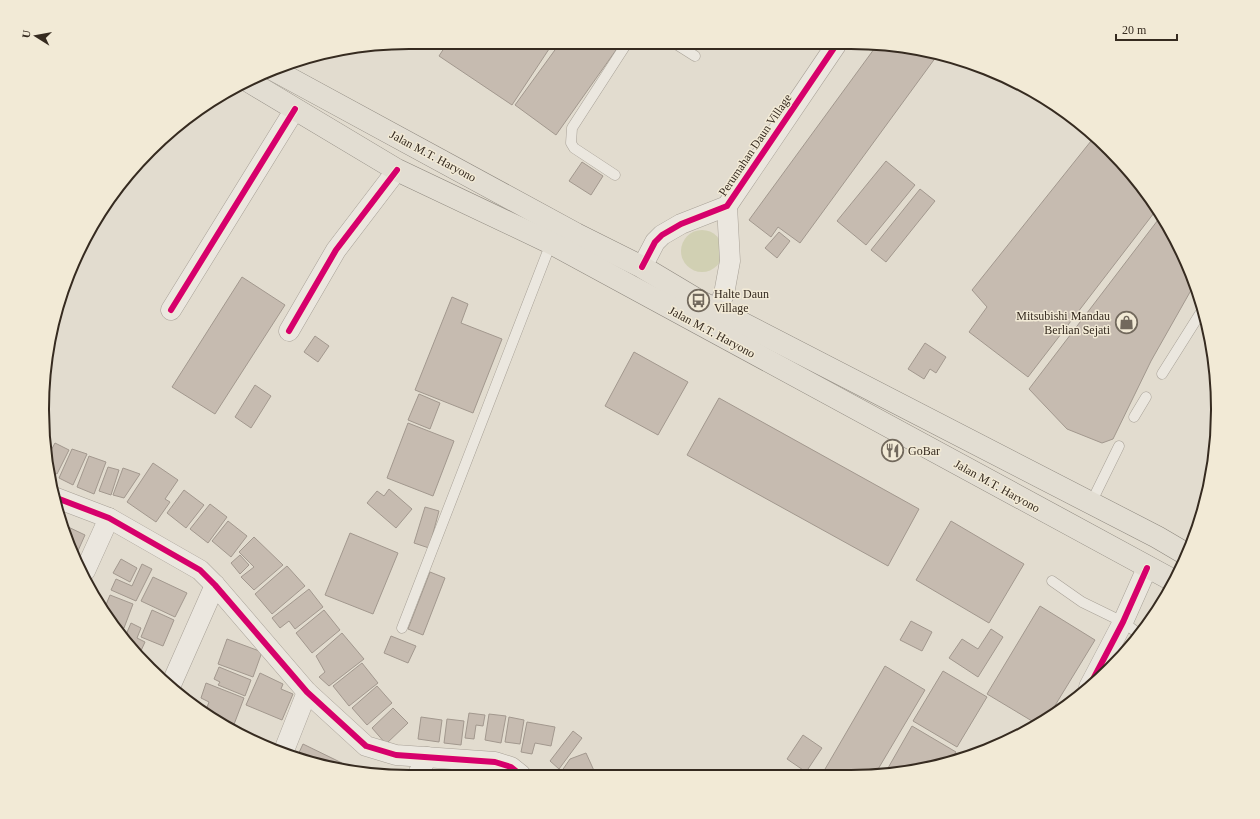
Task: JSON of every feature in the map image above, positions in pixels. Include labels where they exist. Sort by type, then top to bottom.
[{"type":"main road","name":"Jalan M.T. Haryono","points":[[280,73],[718,310],[1091,503],[1182,552]]},
{"type":"main road","name":"Jalan M.T. Haryono","points":[[254,84],[397,170],[550,243],[1169,579]]},
{"type":"main road","points":[[632,287],[642,268]]},
{"type":"main road","points":[[708,330],[718,310]]},
{"type":"street","name":"Perumahan Daun Village","points":[[642,268],[655,242],[662,234],[681,224],[727,206],[833,49]]},
{"type":"street","points":[[171,310],[295,109]]},
{"type":"street","points":[[288,331],[336,250],[397,170]]},
{"type":"street","points":[[718,310],[724,294],[730,261],[727,206]]},
{"type":"street","points":[[60,499],[109,518],[200,570],[215,585],[307,692],[366,746],[388,753],[495,762],[511,767],[515,770]]},
{"type":"street","points":[[86,569],[109,518]]},
{"type":"street","points":[[1097,672],[1123,622],[1147,568]]},
{"type":"street","points":[[172,681],[215,585]]},
{"type":"street","points":[[285,748],[307,692]]},
{"type":"street","points":[[420,770],[427,757]]},
{"type":"lane","points":[[615,175],[574,148],[571,136],[572,128],[623,49]]},
{"type":"lane","points":[[684,49],[695,56]]},
{"type":"lane","points":[[402,628],[550,243]]},
{"type":"lane","points":[[1162,374],[1199,317]]},
{"type":"lane","points":[[1134,417],[1146,397]]},
{"type":"lane","points":[[1091,503],[1119,446]]},
{"type":"lane","points":[[1052,581],[1082,602],[1123,622],[1135,631]]},
{"type":"green space","points":[[702,230],[717,236],[723,251],[717,266],[702,272],[687,266],[681,251],[687,236]]},
{"type":"building","points":[[444,49],[549,49],[512,105],[439,56]]},
{"type":"building","points":[[556,49],[617,49],[556,135],[515,105]]},
{"type":"building","points":[[873,50],[898,52],[935,59],[800,243],[778,227],[771,237],[749,220]]},
{"type":"building","points":[[1091,141],[1122,172],[1137,190],[1153,214],[1028,377],[969,332],[987,307],[972,290]]},
{"type":"building","points":[[886,161],[915,185],[866,245],[837,221]]},
{"type":"building","points":[[582,162],[603,176],[591,195],[569,181]]},
{"type":"building","points":[[920,189],[935,201],[886,262],[871,250]]},
{"type":"building","name":"Mitsubishi Mandau Berlian Sejati","points":[[1158,221],[1174,250],[1191,291],[1151,361],[1113,439],[1102,443],[1067,429],[1029,389]]},
{"type":"building","points":[[779,232],[790,241],[777,258],[765,248]]},
{"type":"building","points":[[242,277],[285,305],[215,414],[172,387]]},
{"type":"building","points":[[452,297],[468,304],[461,323],[502,339],[473,413],[415,390]]},
{"type":"building","points":[[315,336],[329,346],[318,362],[304,352]]},
{"type":"building","points":[[925,343],[946,357],[936,373],[930,369],[924,379],[908,369]]},
{"type":"building","points":[[634,352],[688,382],[658,435],[605,406]]},
{"type":"building","points":[[255,385],[271,396],[251,428],[235,417]]},
{"type":"building","points":[[419,394],[440,403],[430,429],[408,420]]},
{"type":"building","points":[[719,398],[919,509],[888,566],[687,455]]},
{"type":"building","points":[[408,423],[454,441],[433,496],[387,478]]},
{"type":"building","points":[[55,443],[69,450],[57,474],[55,473],[51,450]]},
{"type":"building","points":[[72,449],[87,454],[73,485],[59,478]]},
{"type":"building","points":[[89,456],[106,462],[94,494],[77,487]]},
{"type":"building","points":[[153,463],[178,480],[165,499],[170,502],[156,522],[127,502]]},
{"type":"building","points":[[108,467],[119,470],[111,495],[99,491]]},
{"type":"building","points":[[123,468],[140,474],[124,498],[113,495]]},
{"type":"building","points":[[389,489],[412,509],[396,528],[367,503],[377,491],[384,496]]},
{"type":"building","points":[[184,490],[204,505],[186,528],[167,513]]},
{"type":"building","points":[[210,504],[227,517],[208,543],[190,529]]},
{"type":"building","points":[[425,507],[439,511],[429,548],[414,543]]},
{"type":"building","points":[[228,521],[247,536],[231,557],[212,541]]},
{"type":"building","points":[[951,521],[1024,564],[989,623],[916,580]]},
{"type":"building","points":[[69,527],[85,535],[78,551]]},
{"type":"building","points":[[350,533],[398,553],[373,614],[325,595]]},
{"type":"building","points":[[254,537],[283,565],[254,590],[241,577],[254,567],[239,552]]},
{"type":"building","points":[[240,555],[249,565],[240,574],[231,563]]},
{"type":"building","points":[[121,559],[137,568],[130,582],[113,573]]},
{"type":"building","points":[[142,564],[152,569],[136,601],[111,590],[116,579],[132,586]]},
{"type":"building","points":[[287,566],[305,586],[272,614],[255,594]]},
{"type":"building","points":[[430,572],[445,578],[423,635],[408,629]]},
{"type":"building","points":[[153,577],[187,593],[175,617],[141,601]]},
{"type":"building","points":[[309,589],[323,607],[295,629],[289,621],[280,628],[272,618]]},
{"type":"building","points":[[110,595],[133,604],[124,628],[122,627],[106,604]]},
{"type":"building","points":[[1040,606],[1095,640],[1054,707],[1032,721],[987,694]]},
{"type":"building","points":[[152,610],[174,620],[163,646],[141,637]]},
{"type":"building","points":[[324,610],[340,630],[312,653],[296,633]]},
{"type":"building","points":[[911,621],[932,632],[922,651],[900,640]]},
{"type":"building","points":[[131,623],[141,628],[137,638],[145,642],[141,650],[138,647],[127,633]]},
{"type":"building","points":[[991,629],[1003,637],[978,677],[949,658],[962,639],[978,649]]},
{"type":"building","points":[[342,633],[364,659],[329,686],[319,677],[325,672],[316,656]]},
{"type":"building","points":[[391,636],[416,646],[408,663],[384,653]]},
{"type":"building","points":[[227,639],[262,652],[253,677],[218,664]]},
{"type":"building","points":[[362,663],[378,683],[349,706],[333,686]]},
{"type":"building","points":[[885,666],[925,690],[878,769],[824,770]]},
{"type":"building","points":[[219,667],[251,680],[245,696],[218,685],[220,682],[214,679]]},
{"type":"building","points":[[943,671],[987,697],[957,747],[913,721]]},
{"type":"building","points":[[260,673],[283,684],[281,689],[293,694],[282,720],[246,705]]},
{"type":"building","points":[[206,683],[244,698],[234,725],[207,708],[209,702],[201,698]]},
{"type":"building","points":[[377,686],[392,703],[367,725],[352,708]]},
{"type":"building","points":[[393,708],[408,723],[386,744],[372,728]]},
{"type":"building","points":[[469,713],[485,715],[483,726],[476,725],[474,739],[465,738]]},
{"type":"building","points":[[489,714],[506,716],[501,743],[485,740]]},
{"type":"building","points":[[421,717],[442,720],[439,742],[418,739]]},
{"type":"building","points":[[509,717],[524,720],[520,744],[505,742]]},
{"type":"building","points":[[447,719],[464,721],[461,745],[444,743]]},
{"type":"building","points":[[527,722],[555,727],[551,746],[535,743],[532,754],[521,752]]},
{"type":"building","points":[[912,726],[956,752],[955,755],[944,758],[888,768]]},
{"type":"building","points":[[573,731],[582,738],[559,769],[550,761]]},
{"type":"building","points":[[803,735],[822,748],[807,770],[803,770],[787,759]]},
{"type":"building","points":[[303,744],[342,763],[316,758],[299,753]]},
{"type":"building","points":[[586,753],[594,770],[562,770],[570,759]]},
{"type":"building","points":[[465,767],[472,770],[464,770]]},
{"type":"cycle path","points":[[642,267],[655,242],[662,235],[681,224],[727,206],[833,49]]},
{"type":"cycle path","points":[[171,310],[295,109]]},
{"type":"cycle path","points":[[289,331],[336,250],[397,170]]},
{"type":"cycle path","points":[[60,499],[109,518],[200,570],[215,585],[307,692],[366,746],[396,755],[495,762],[511,767],[515,770]]},
{"type":"cycle path","points":[[1097,672],[1123,622],[1147,568]]},
{"type":"place","name":"Halte Daun Village","points":[[699,301]]},
{"type":"place","name":"Mitsubishi Mandau Berlian Sejati","points":[[1126,323]]},
{"type":"place","name":"GoBar","points":[[893,451]]}]
